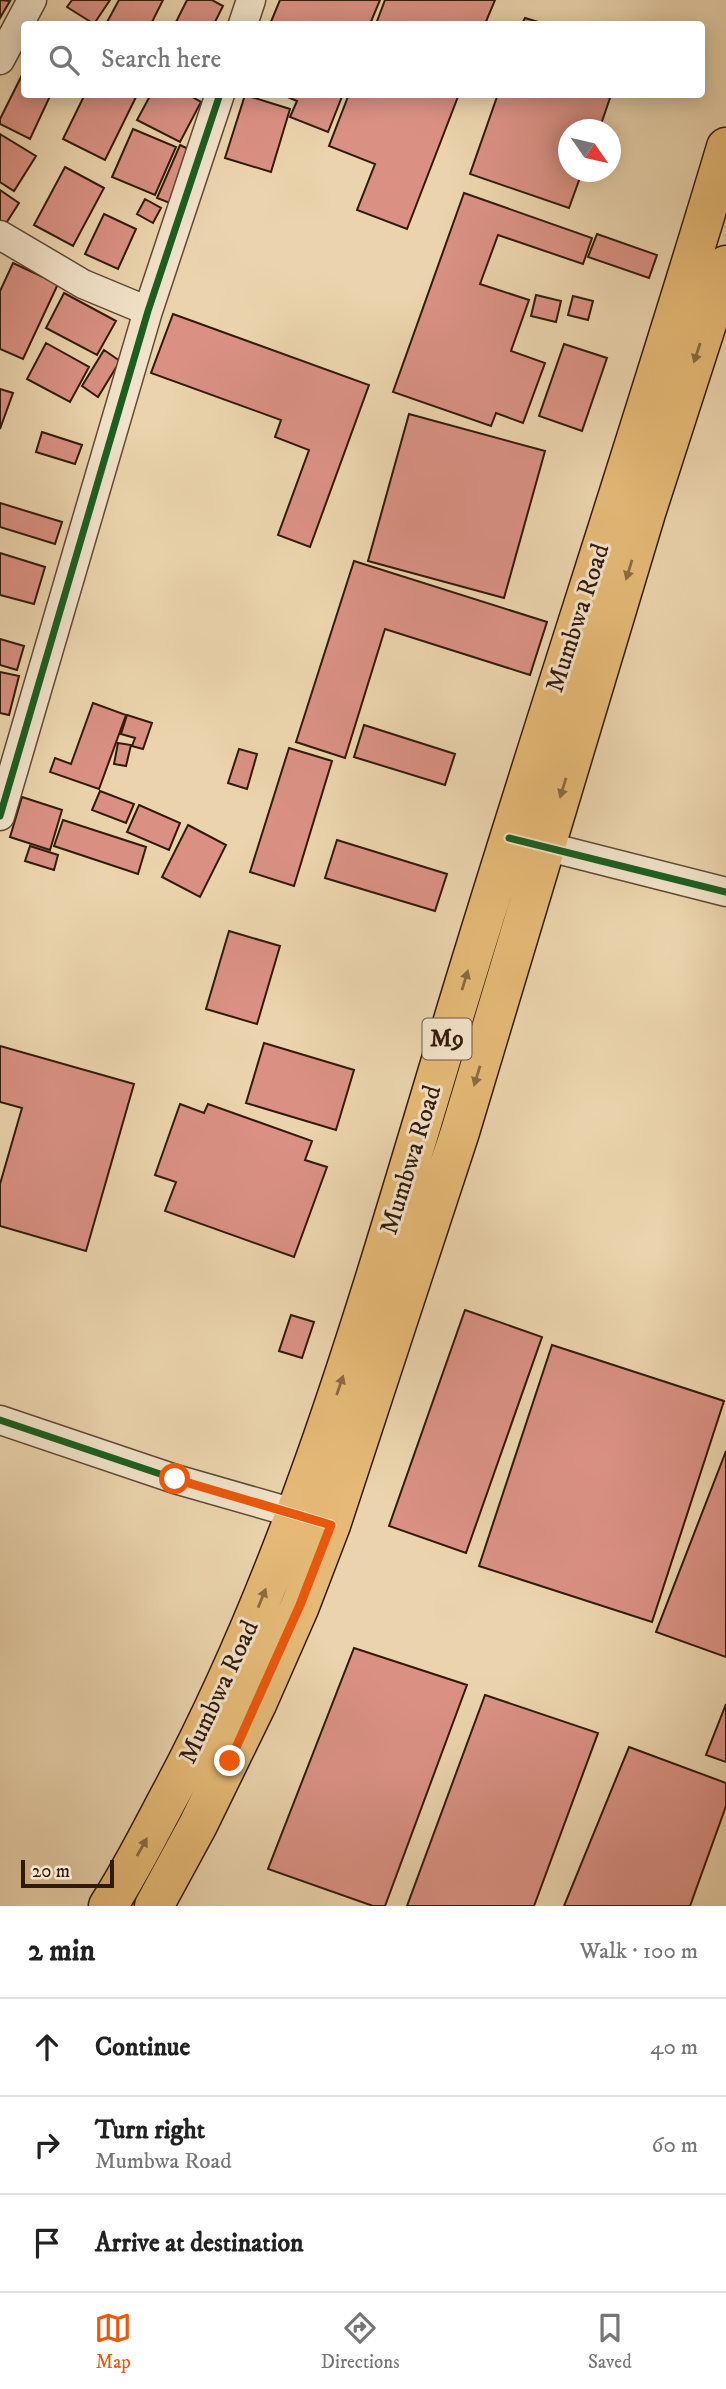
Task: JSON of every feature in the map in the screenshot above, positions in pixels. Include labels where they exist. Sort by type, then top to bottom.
[{"type":"main road","name":"Mumbwa Road","points":[[122,1902],[249,1632],[345,1371],[726,147]]},
{"type":"main road","name":"Mumbwa Road","points":[[154,1906],[198,1825],[257,1704],[331,1525],[460,1132],[646,513],[726,265]]},
{"type":"street","points":[[0,60],[32,0]]},
{"type":"street","points":[[244,21],[251,0]]},
{"type":"street","points":[[0,816],[148,311],[219,98]]},
{"type":"street","points":[[0,235],[83,284],[148,311]]},
{"type":"street","points":[[509,838],[726,892]]},
{"type":"street","points":[[0,1420],[175,1479],[331,1525]]},
{"type":"building","points":[[0,0],[10,1],[0,18]]},
{"type":"building","points":[[72,0],[110,0],[96,21],[89,21],[67,7]]},
{"type":"building","points":[[119,0],[163,0],[152,21],[108,21]]},
{"type":"building","points":[[187,0],[212,0],[223,6],[216,21],[176,21]]},
{"type":"building","points":[[280,0],[380,0],[371,21],[271,21]]},
{"type":"building","points":[[385,0],[495,0],[486,21],[377,21]]},
{"type":"building","points":[[21,77],[21,98],[49,98],[30,139],[0,124]]},
{"type":"building","points":[[83,98],[136,98],[105,160],[63,139]]},
{"type":"building","points":[[149,98],[194,98],[201,102],[180,142],[137,120]]},
{"type":"building","points":[[244,98],[255,98],[290,109],[271,172],[225,158]]},
{"type":"building","points":[[290,98],[341,98],[328,132],[290,117],[297,101]]},
{"type":"building","points":[[347,98],[457,98],[407,229],[357,210],[375,164],[329,146]]},
{"type":"building","points":[[497,98],[610,98],[603,119],[558,119],[558,182],[578,182],[569,208],[470,174]]},
{"type":"building","points":[[133,129],[176,147],[155,195],[112,177]]},
{"type":"building","points":[[0,134],[36,156],[14,191],[0,182]]},
{"type":"building","points":[[180,145],[197,153],[175,205],[157,198]]},
{"type":"building","points":[[65,167],[104,188],[73,246],[34,225]]},
{"type":"building","points":[[0,190],[19,203],[3,228],[0,226]]},
{"type":"building","points":[[464,193],[592,238],[583,264],[498,235],[480,284],[529,300],[511,351],[545,363],[523,423],[496,413],[491,426],[393,392]]},
{"type":"building","points":[[145,199],[161,208],[153,223],[137,214]]},
{"type":"building","points":[[104,214],[136,229],[118,269],[85,254]]},
{"type":"building","points":[[597,234],[657,255],[649,278],[588,257]]},
{"type":"building","points":[[13,263],[58,284],[23,359],[0,349],[0,291]]},
{"type":"building","points":[[64,293],[116,321],[97,355],[46,328]]},
{"type":"building","points":[[536,295],[561,301],[556,322],[531,316]]},
{"type":"building","points":[[573,296],[593,301],[588,320],[568,315]]},
{"type":"building","points":[[173,314],[369,385],[310,547],[278,535],[309,450],[275,437],[281,420],[151,373]]},
{"type":"building","points":[[46,343],[89,367],[70,402],[27,379]]},
{"type":"building","points":[[564,344],[607,358],[582,431],[539,416]]},
{"type":"building","points":[[104,350],[120,361],[98,397],[82,386]]},
{"type":"building","points":[[0,389],[13,393],[0,429]]},
{"type":"building","points":[[409,414],[545,451],[504,598],[368,561]]},
{"type":"building","points":[[42,432],[82,445],[75,464],[36,452]]},
{"type":"building","points":[[0,503],[62,522],[55,544],[0,527]]},
{"type":"building","points":[[0,553],[45,567],[34,604],[0,595]]},
{"type":"building","points":[[354,561],[547,622],[530,675],[385,629],[345,758],[296,742]]},
{"type":"building","points":[[0,639],[24,646],[17,670],[0,665]]},
{"type":"building","points":[[0,672],[19,676],[9,715],[0,713]]},
{"type":"building","points":[[93,703],[126,715],[99,789],[50,772],[55,758],[71,764]]},
{"type":"building","points":[[127,715],[152,723],[143,749],[132,746],[135,738],[121,734]]},
{"type":"building","points":[[364,725],[455,754],[445,785],[354,757]]},
{"type":"building","points":[[118,743],[131,745],[126,766],[114,764]]},
{"type":"building","points":[[289,748],[332,761],[294,886],[250,872]]},
{"type":"building","points":[[239,749],[257,754],[247,789],[228,783]]},
{"type":"building","points":[[100,791],[134,804],[126,823],[92,810]]},
{"type":"building","points":[[22,797],[62,810],[50,850],[10,837]]},
{"type":"building","points":[[139,805],[180,823],[169,850],[127,832]]},
{"type":"building","points":[[63,820],[146,847],[138,874],[54,846]]},
{"type":"building","points":[[188,825],[226,845],[200,897],[162,877]]},
{"type":"building","points":[[337,840],[447,874],[435,911],[325,878]]},
{"type":"building","points":[[30,846],[58,855],[54,870],[25,861]]},
{"type":"building","points":[[229,931],[280,946],[257,1024],[206,1009]]},
{"type":"building","points":[[264,1043],[354,1070],[336,1130],[246,1103]]},
{"type":"building","points":[[0,1046],[134,1084],[86,1251],[0,1226],[0,1184],[22,1108],[0,1102]]},
{"type":"building","points":[[180,1104],[204,1113],[208,1104],[312,1141],[305,1160],[327,1167],[294,1257],[165,1211],[176,1182],[155,1175]]},
{"type":"building","points":[[465,1310],[542,1337],[466,1553],[389,1526]]},
{"type":"building","points":[[291,1315],[314,1322],[302,1358],[279,1351]]},
{"type":"building","points":[[552,1345],[724,1401],[652,1622],[479,1566]]},
{"type":"building","points":[[726,1451],[726,1657],[656,1632]]},
{"type":"building","points":[[354,1648],[467,1685],[385,1906],[373,1906],[268,1869]]},
{"type":"building","points":[[485,1695],[598,1733],[534,1906],[407,1906]]},
{"type":"building","points":[[726,1704],[726,1762],[706,1755]]},
{"type":"building","points":[[629,1747],[726,1783],[726,1806],[690,1906],[564,1906]]},
{"type":"cycle path","points":[[0,816],[148,311],[219,98]]},
{"type":"cycle path","points":[[509,838],[726,892]]},
{"type":"cycle path","points":[[0,1420],[175,1479],[331,1525]]},
{"type":"route","points":[[175,1479],[331,1525],[300,1605],[230,1761]]}]
